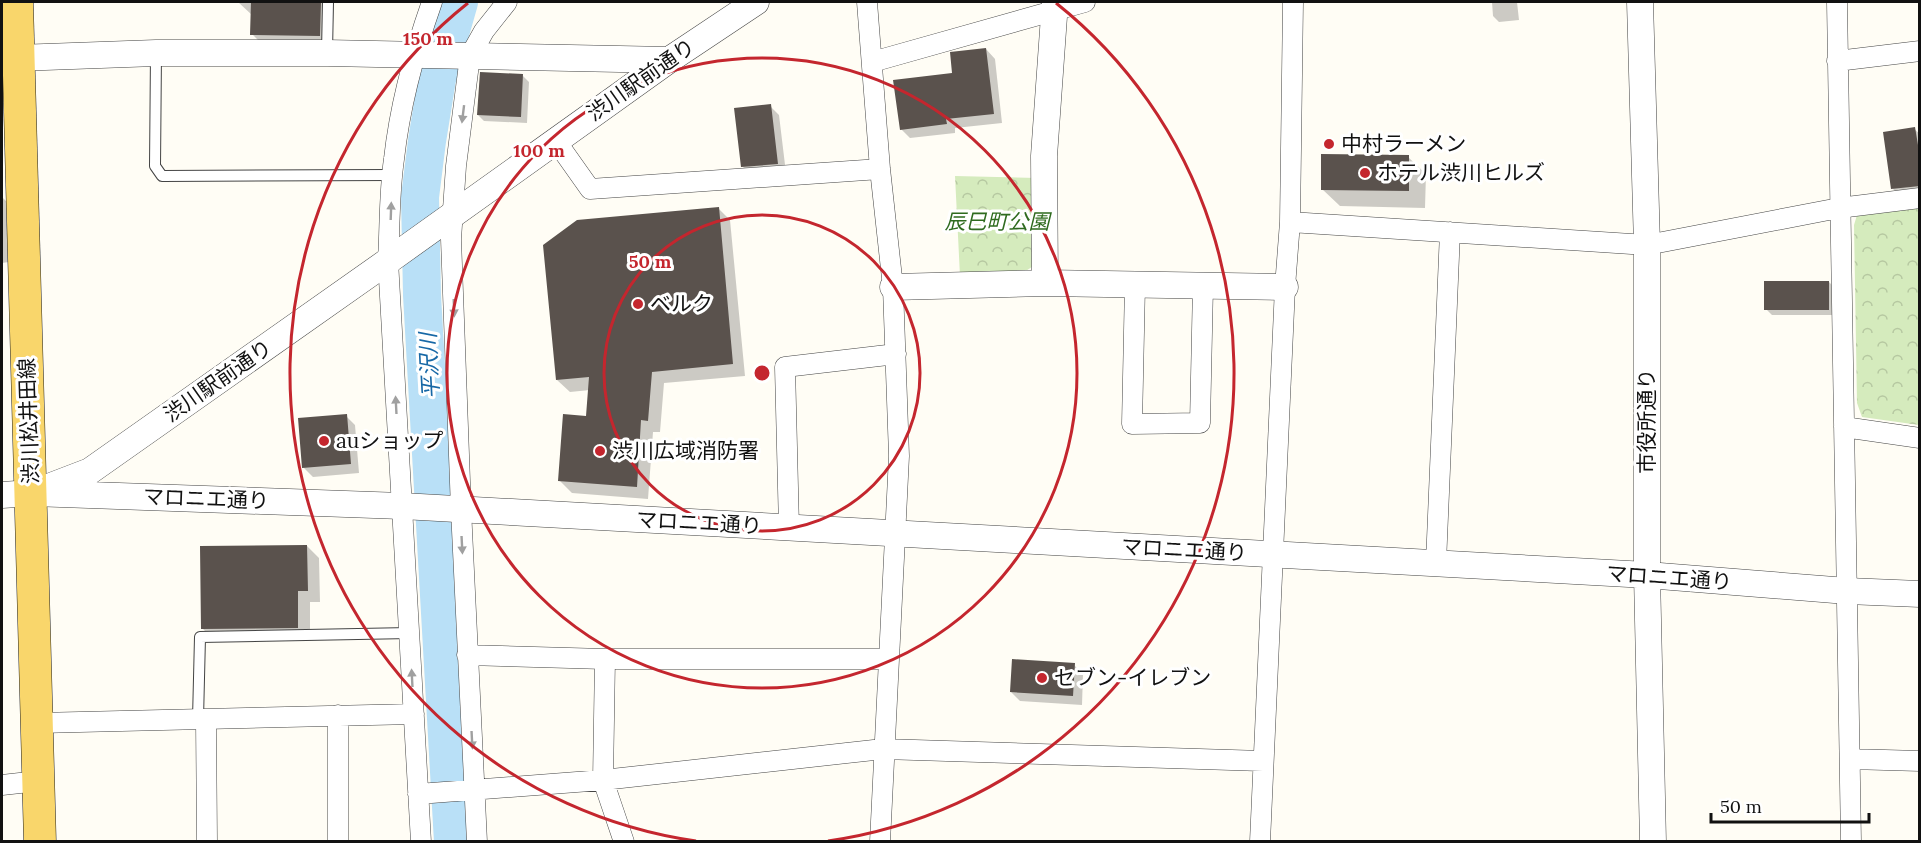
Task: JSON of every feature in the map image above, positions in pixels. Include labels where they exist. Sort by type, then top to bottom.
[{"type":"main road","name":"渋川松井田線","points":[[17,2],[9,59],[17,494],[38,723],[40,842]]},
{"type":"street","points":[[421,842],[426,794],[414,714],[393,258],[392,175],[397,137],[432,2]]},
{"type":"street","points":[[477,842],[471,790],[467,655],[454,509],[451,239],[446,219],[456,166],[467,56],[507,2]]},
{"type":"street","name":"渋川駅前通り","points":[[17,494],[90,471],[669,60],[756,2]]},
{"type":"street","points":[[867,2],[880,169],[893,287],[899,456],[880,842]]},
{"type":"street","points":[[872,62],[1054,7],[1085,2]]},
{"type":"street","points":[[1260,842],[1285,287],[1290,222],[1293,2]]},
{"type":"street","name":"市役所通り","points":[[1640,2],[1647,245],[1647,575],[1653,842]]},
{"type":"street","points":[[1837,2],[1851,842]]},
{"type":"street","points":[[1045,283],[1044,156],[1054,7]]},
{"type":"street","points":[[1837,61],[1920,51]]},
{"type":"street","points":[[9,59],[156,53],[327,53],[669,60]]},
{"type":"street","points":[[556,141],[590,189],[880,169]]},
{"type":"street","points":[[1290,222],[1647,245],[1839,208],[1920,198]]},
{"type":"street","points":[[1436,563],[1450,232]]},
{"type":"street","points":[[893,287],[1045,283],[1285,287]]},
{"type":"street","points":[[1135,285],[1132,424],[1200,423],[1203,286]]},
{"type":"street","points":[[789,528],[785,367],[897,354]]},
{"type":"street","points":[[1844,427],[1920,438]]},
{"type":"street","name":"マロニエ通り","points":[[17,494],[406,506],[1647,575],[1846,591],[1920,594]]},
{"type":"street","points":[[467,655],[605,659],[888,659]]},
{"type":"street","points":[[605,659],[603,780],[624,842]]},
{"type":"street","points":[[38,723],[414,714]]},
{"type":"street","points":[[338,716],[338,842]]},
{"type":"street","points":[[202,719],[207,842]]},
{"type":"street","points":[[426,794],[603,780],[883,749],[1263,761]]},
{"type":"street","points":[[1850,759],[1920,761]]},
{"type":"street","points":[[2,785],[38,781]]},
{"type":"lane","points":[[327,53],[328,2]]},
{"type":"lane","points":[[156,53],[155,166],[162,176],[392,175]]},
{"type":"lane","points":[[202,719],[200,637],[410,633]]},
{"type":"green space","name":"辰巳町公園","points":[[955,176],[1037,178],[1035,265],[1021,274],[960,276]]},
{"type":"green space","points":[[1919,208],[1919,425],[1862,417],[1857,403],[1854,225],[1857,215]]},
{"type":"building","points":[[251,2],[321,2],[320,36],[250,35]]},
{"type":"building","points":[[986,48],[994,114],[946,119],[947,124],[900,130],[893,80],[952,73],[950,52]]},
{"type":"building","points":[[480,72],[523,74],[521,117],[477,115]]},
{"type":"building","points":[[771,104],[778,164],[741,167],[734,108]]},
{"type":"building","points":[[1915,127],[1920,157],[1920,186],[1891,189],[1883,132]]},
{"type":"building","name":"ホテル渋川ヒルズ","points":[[1321,154],[1409,155],[1409,191],[1321,190]]},
{"type":"building","name":"ベルク","points":[[719,207],[733,364],[652,372],[648,421],[641,420],[637,487],[558,481],[563,414],[586,416],[589,377],[556,380],[543,245],[577,220]]},
{"type":"building","points":[[1764,281],[1829,281],[1829,310],[1764,310]]},
{"type":"building","name":"auショップ","points":[[347,414],[351,464],[302,468],[298,418]]},
{"type":"building","points":[[307,545],[308,591],[298,591],[298,628],[201,629],[200,546]]},
{"type":"building","name":"セブン-イレブン","points":[[1012,659],[1075,663],[1073,696],[1010,692]]},
{"type":"waterway","name":"平沢川","points":[[453,842],[422,295],[420,197],[437,79],[459,2]]},
{"type":"place","name":"中村ラーメン","points":[[1329,144]]},
{"type":"place","name":"ホテル渋川ヒルズ","points":[[1365,173]]},
{"type":"place","name":"ベルク","points":[[638,304]]},
{"type":"place","name":"auショップ","points":[[324,441]]},
{"type":"place","name":"渋川広域消防署","points":[[600,451]]},
{"type":"place","name":"セブン-イレブン","points":[[1042,678]]}]
